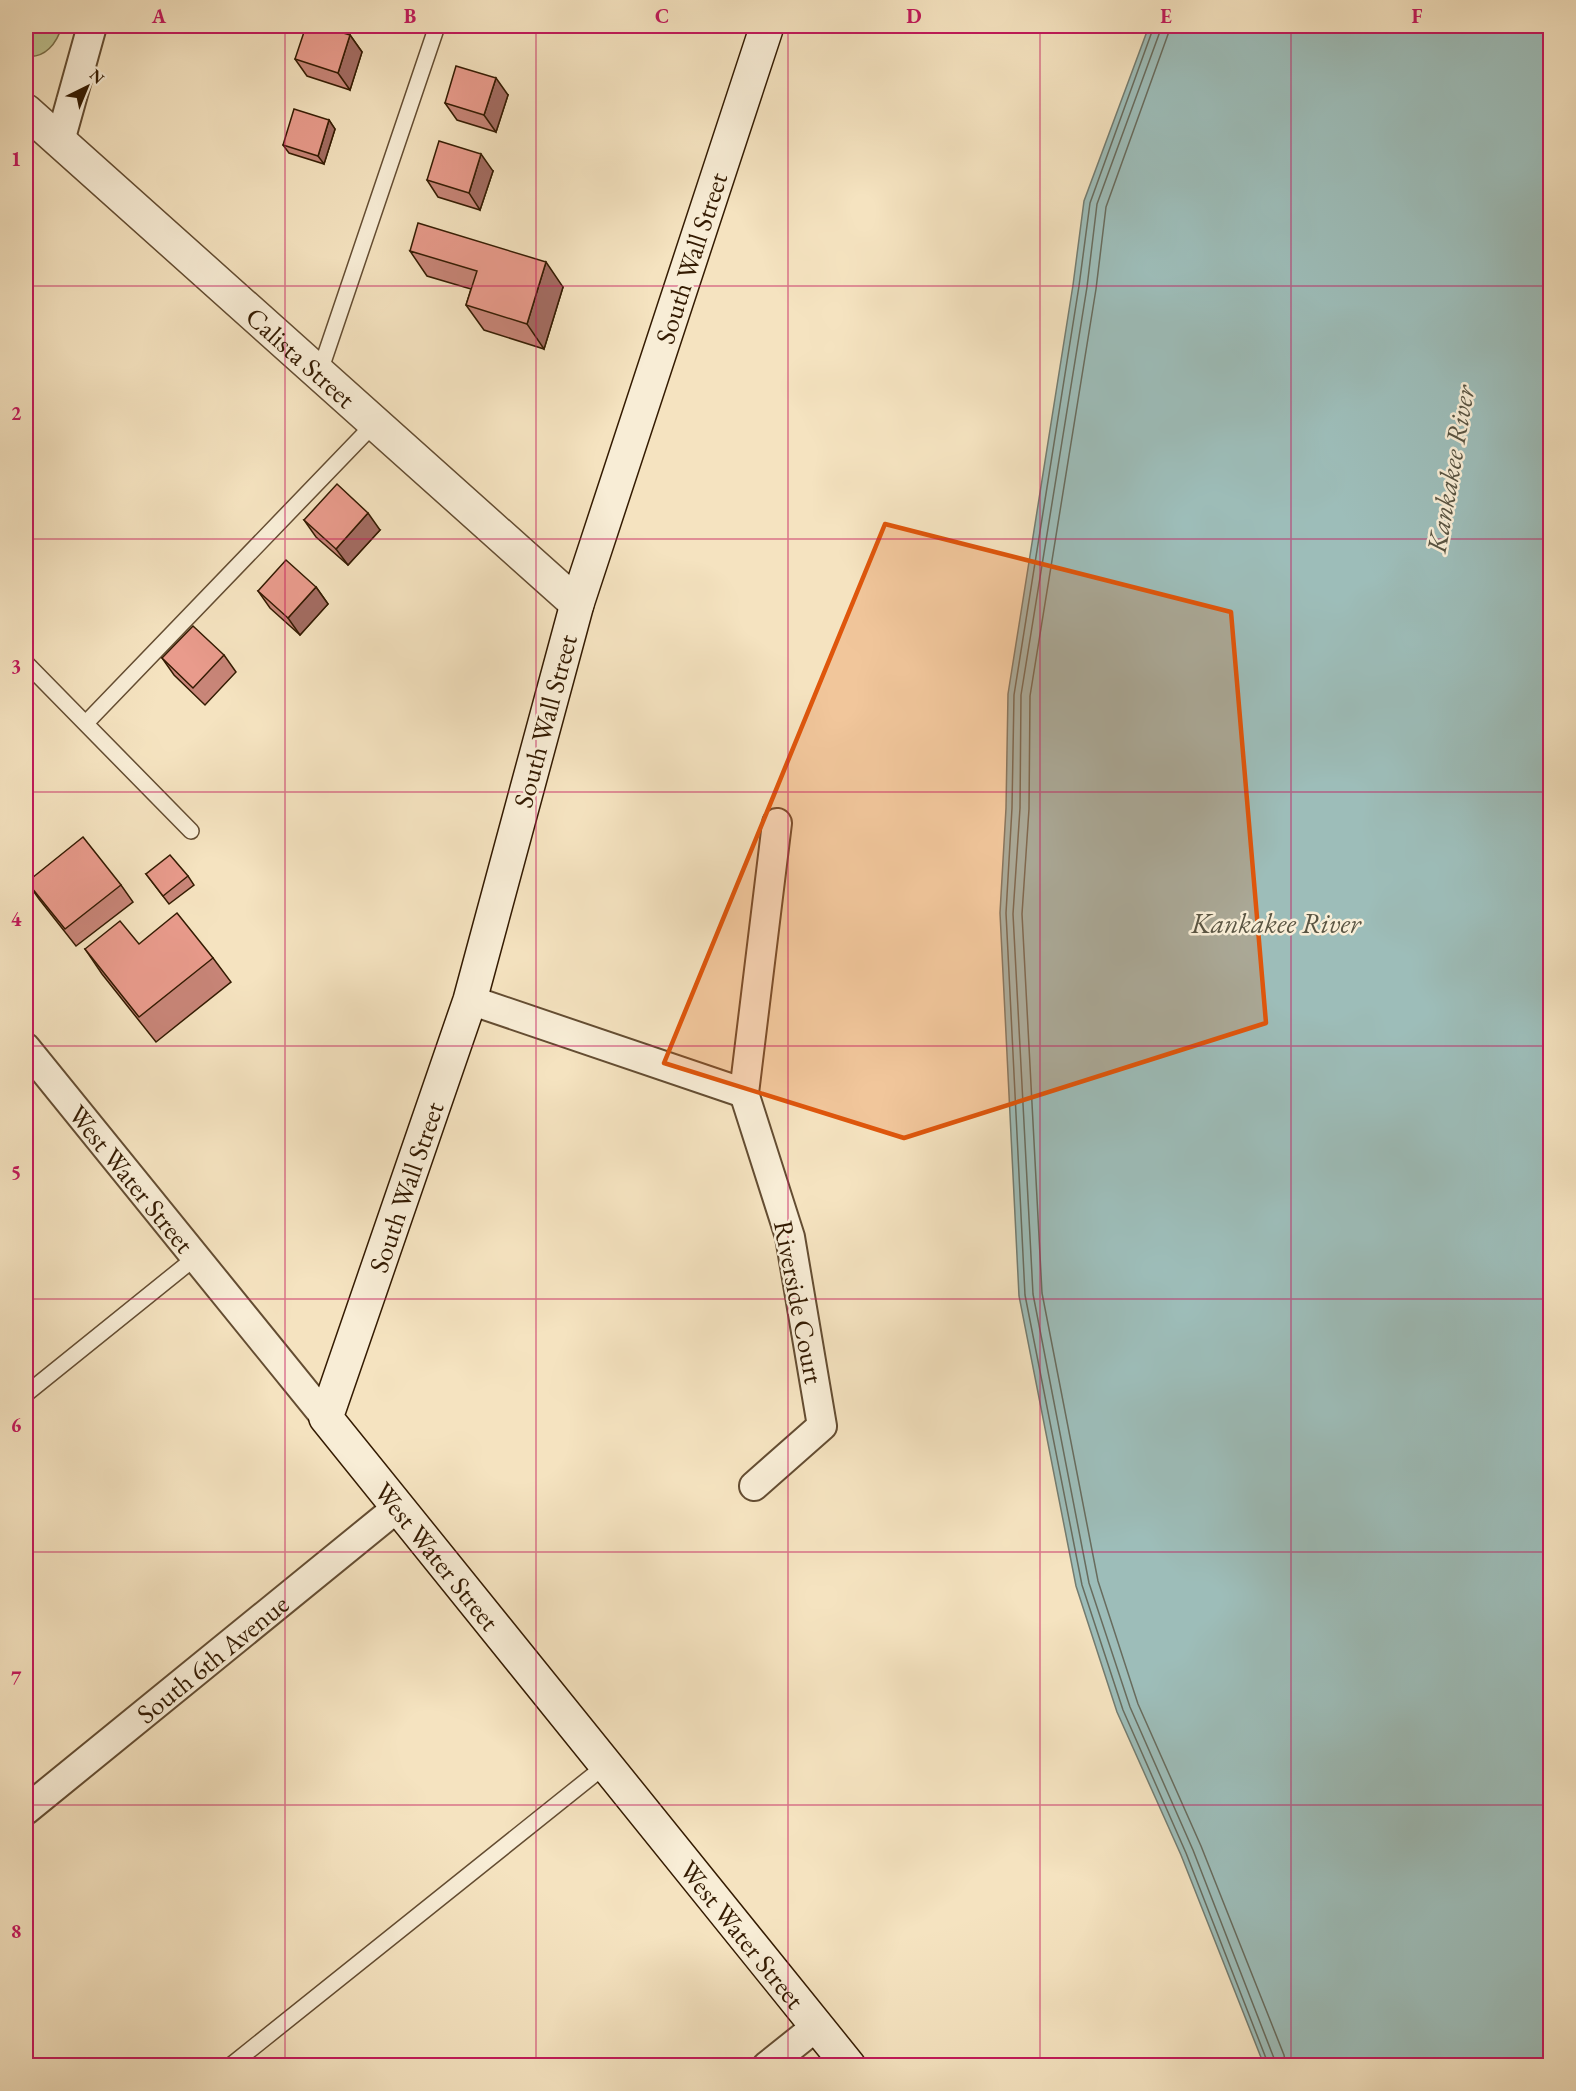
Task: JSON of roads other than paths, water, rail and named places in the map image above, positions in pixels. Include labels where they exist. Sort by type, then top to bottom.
[{"type":"main road","name":"South Wall Street","points":[[326,1418],[470,1000],[577,604],[767,26]]},
{"type":"main road","name":"Calista Street","points":[[26,111],[577,604]]},
{"type":"main road","name":"West Water Street","points":[[326,1418],[849,2066]]},
{"type":"street","points":[[60,141],[92,26]]},
{"type":"street","name":"Riverside Court","points":[[754,1486],[822,1426],[790,1237],[744,1093],[777,823]]},
{"type":"street","points":[[470,1000],[744,1093]]},
{"type":"street","name":"West Water Street","points":[[26,1048],[326,1418]]},
{"type":"street","name":"South 6th Avenue","points":[[26,1810],[398,1507]]},
{"type":"street","points":[[767,2066],[818,2026]]},
{"type":"lane","points":[[319,374],[437,26]]},
{"type":"lane","points":[[86,723],[375,423]]},
{"type":"lane","points":[[26,663],[191,831]]},
{"type":"lane","points":[[26,1394],[196,1257]]},
{"type":"lane","points":[[230,2066],[606,1765]]},
{"type":"water","name":"Kankakee River","points":[[1149,26],[1550,26],[1550,2065],[1264,2065],[1181,1855],[1117,1712],[1076,1586],[1019,1296],[1000,913],[1006,808],[1008,694],[1073,285],[1084,201]]}]
